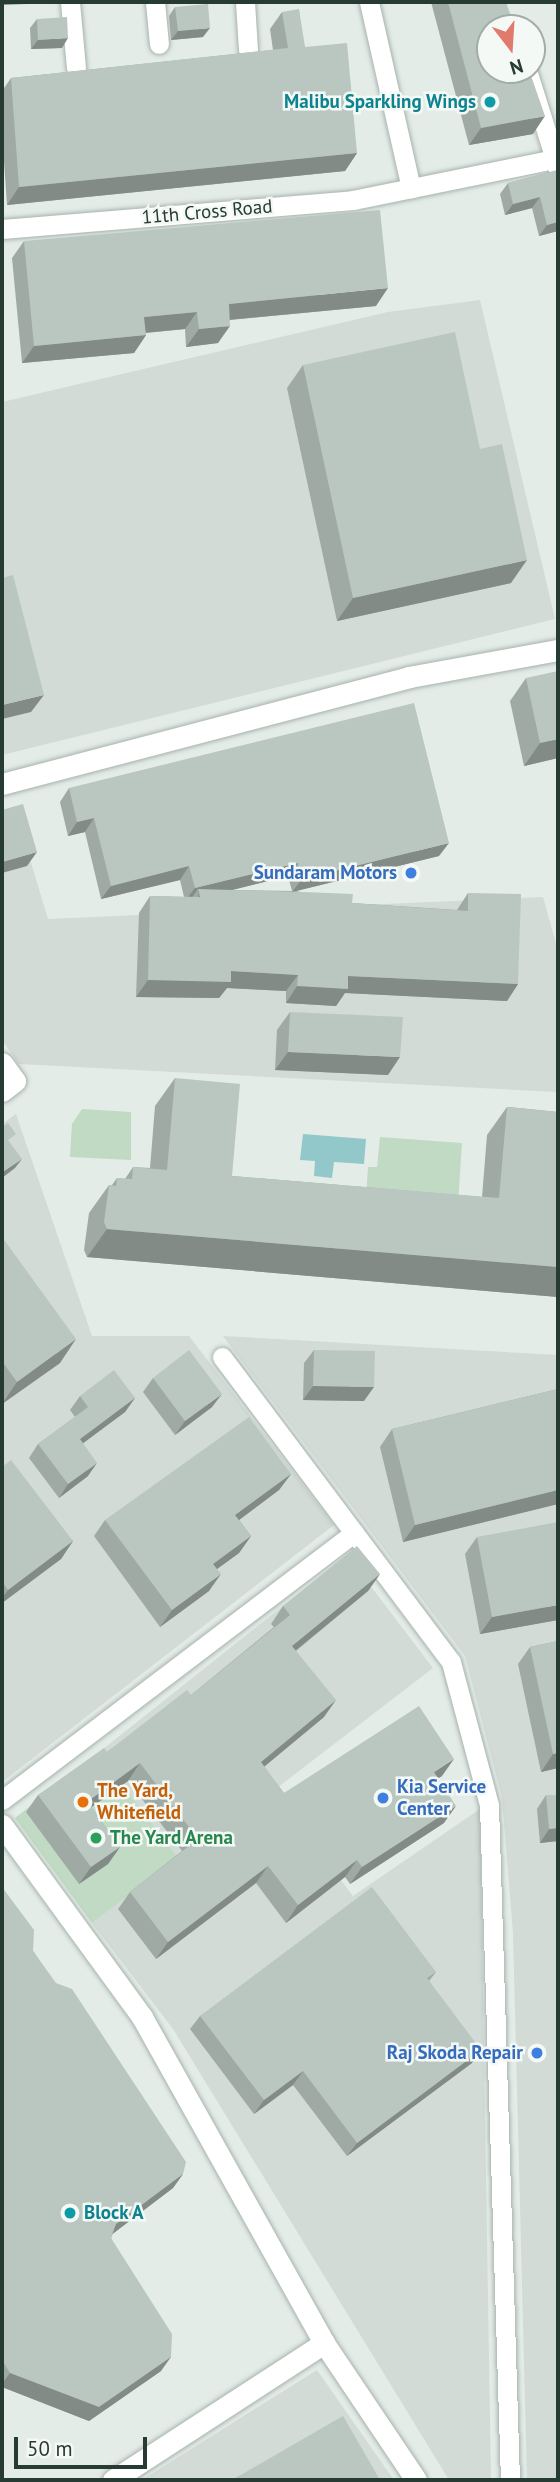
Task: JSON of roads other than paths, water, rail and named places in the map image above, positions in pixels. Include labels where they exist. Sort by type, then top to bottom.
[{"type":"street","points":[[70,2],[76,68]]},
{"type":"street","points":[[155,2],[159,44]]},
{"type":"street","points":[[244,2],[248,50]]},
{"type":"street","points":[[369,2],[411,188]]},
{"type":"street","points":[[531,84],[557,164]]},
{"type":"street","name":"11th Cross Road","points":[[2,229],[353,200],[557,164]]},
{"type":"street","points":[[2,784],[409,677],[558,650]]},
{"type":"street","points":[[2,1063],[15,1081],[2,1091]]},
{"type":"street","points":[[222,1357],[451,1662],[489,1805],[510,2480]]},
{"type":"street","points":[[2,1800],[354,1533]]},
{"type":"street","points":[[2,1825],[142,2017],[324,2343],[416,2480]]},
{"type":"street","points":[[113,2480],[324,2343]]},
{"type":"water","points":[[303,1134],[366,1139],[364,1164],[334,1162],[332,1178],[314,1176],[315,1161],[300,1160]]},
{"type":"place","name":"Malibu Sparkling Wings","points":[[490,102]]},
{"type":"place","name":"Sundaram Motors","points":[[411,873]]},
{"type":"place","name":"Kia Service Center","points":[[383,1798]]},
{"type":"place","name":"The Yard, Whitefield","points":[[83,1802]]},
{"type":"place","name":"The Yard Arena","points":[[96,1838]]},
{"type":"place","name":"Raj Skoda Repair","points":[[537,2053]]},
{"type":"place","name":"Block A","points":[[70,2213]]}]
